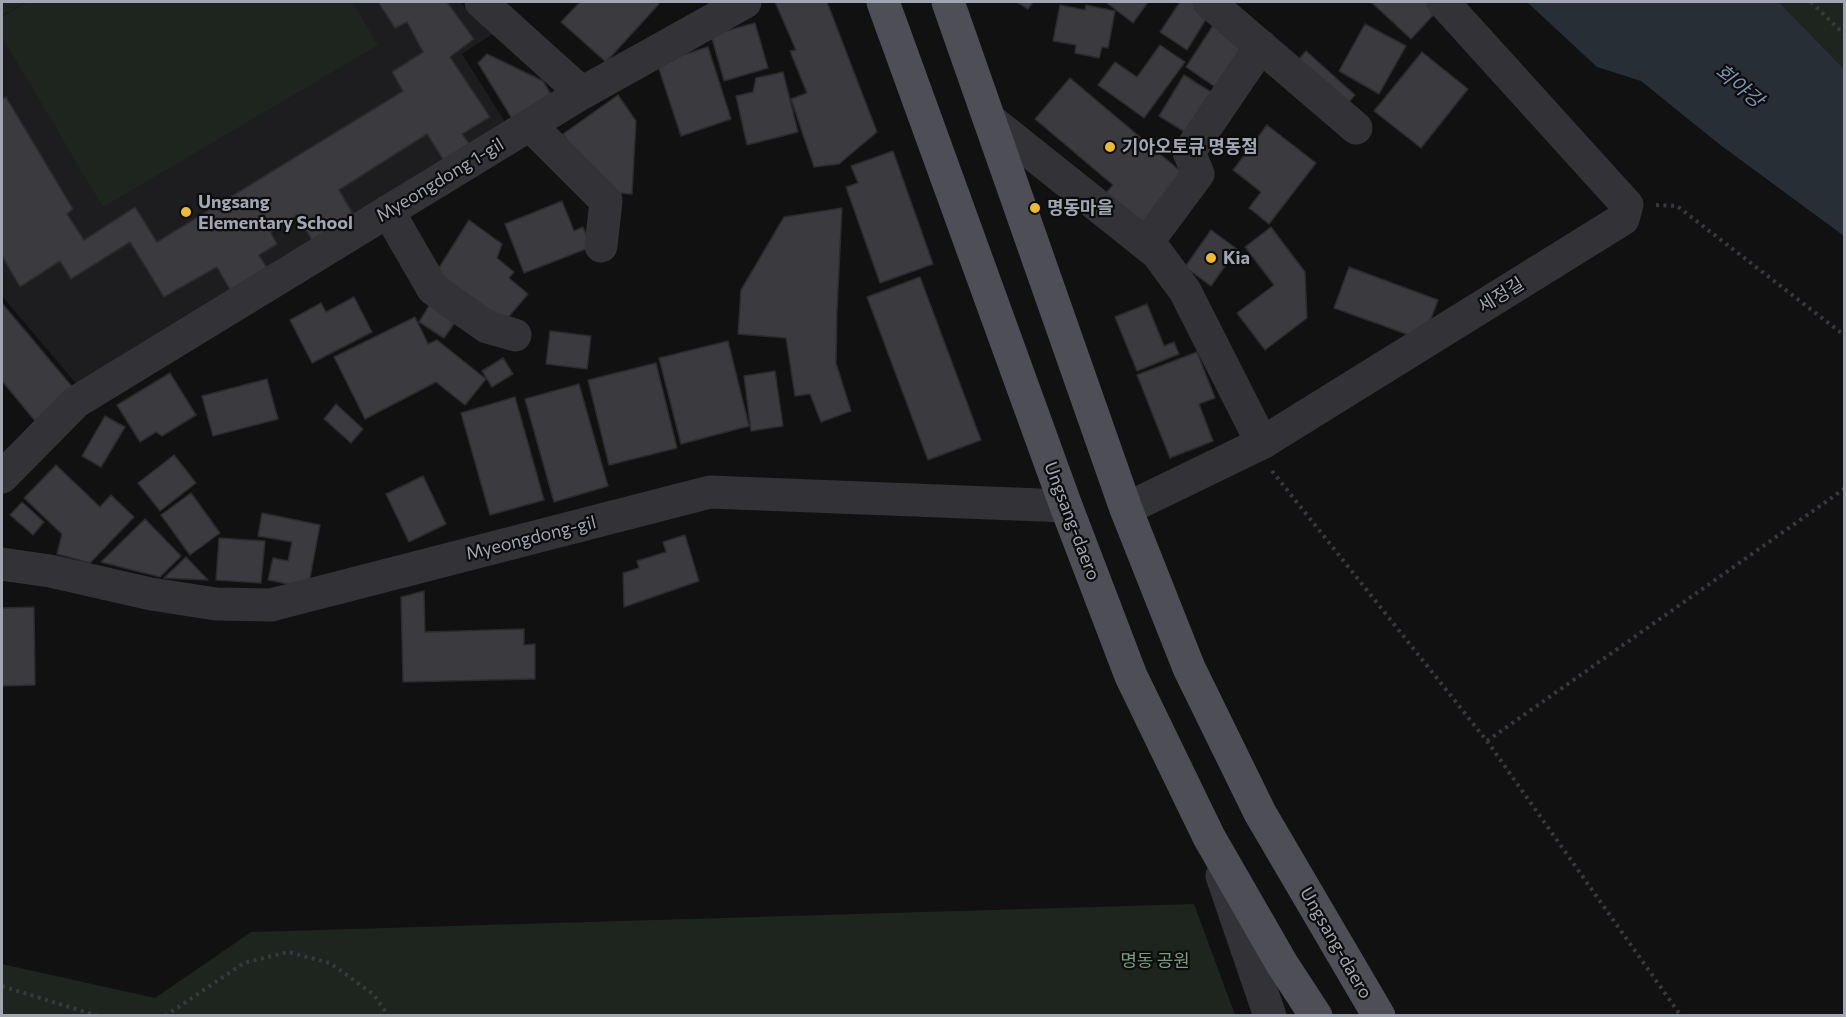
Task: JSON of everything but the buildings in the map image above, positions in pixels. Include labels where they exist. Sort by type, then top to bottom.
[{"type":"main road","name":"Ungsang-daero","points":[[883,2],[1066,506],[1131,676],[1209,837],[1282,964],[1316,1016]]},
{"type":"main road","name":"Ungsang-daero","points":[[948,2],[1126,509],[1190,668],[1260,813],[1379,1016]]},
{"type":"street","points":[[481,2],[582,93]]},
{"type":"street","name":"Myeongdong 1-gil","points":[[2,477],[76,402],[582,93],[745,2]]},
{"type":"street","points":[[1209,2],[1356,128]]},
{"type":"street","points":[[1443,2],[1627,205]]},
{"type":"street","points":[[1146,244],[1198,174],[1189,152],[1261,46]]},
{"type":"street","points":[[990,120],[1157,253],[1185,291],[1257,445]]},
{"type":"street","points":[[530,125],[606,201],[601,246]]},
{"type":"street","name":"세정길","points":[[1126,509],[1257,445],[1623,219],[1627,205]]},
{"type":"street","points":[[388,211],[433,289],[487,327],[515,336]]},
{"type":"street","name":"Myeongdong-gil","points":[[2,564],[50,571],[151,594],[216,604],[271,605],[710,492],[1066,506]]},
{"type":"street","points":[[1209,837],[1270,1016]]},
{"type":"path","points":[[1811,2],[1845,34]]},
{"type":"path","points":[[1627,205],[1677,206],[1845,335]]},
{"type":"path","points":[[1257,445],[1487,741],[1681,1016]]},
{"type":"path","points":[[1487,741],[1845,489]]},
{"type":"path","points":[[165,1016],[244,963],[288,952],[330,963],[373,994],[389,1016]]},
{"type":"path","points":[[2,986],[98,1016]]},
{"type":"shaded area","name":"Ungsang Elementary School","points":[[2,2],[459,2],[494,33],[462,54],[509,128],[80,388],[2,296]]},
{"type":"green space","points":[[2,2],[24,2],[2,15]]},
{"type":"green space","points":[[28,2],[352,2],[378,45],[103,207],[2,37],[2,17]]},
{"type":"green space","points":[[1779,2],[1844,2],[1844,69]]},
{"type":"green space","name":"명동 공원","points":[[1194,904],[1235,1015],[2,1015],[2,964],[155,998],[251,932]]},
{"type":"water","name":"회야강","points":[[1527,2],[1779,2],[1844,69],[1844,236],[1719,144],[1641,81],[1597,67]]},
{"type":"place","name":"기아오토큐 명동점","points":[[1110,147]]},
{"type":"place","name":"명동마을","points":[[1035,208]]},
{"type":"place","name":"Ungsang Elementary School","points":[[186,212]]},
{"type":"place","name":"Kia","points":[[1211,258]]}]
